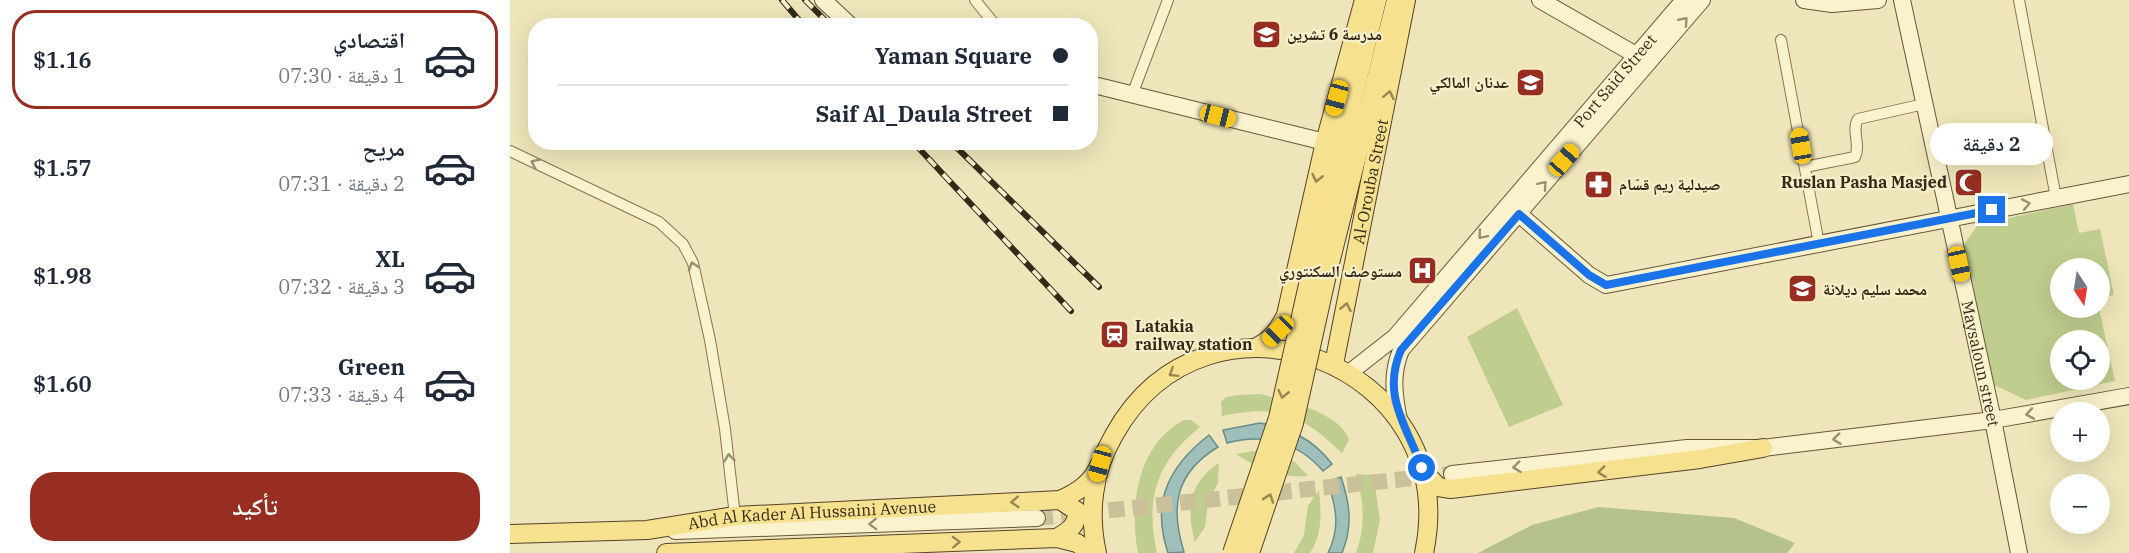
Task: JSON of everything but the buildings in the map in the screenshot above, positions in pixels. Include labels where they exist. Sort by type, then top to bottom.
[{"type":"main road","points":[[823,0],[842,18]]},
{"type":"main road","points":[[1255,348],[1268,341],[1278,331],[1286,315],[1325,142],[1364,0]]},
{"type":"main road","points":[[1250,553],[1294,423],[1318,277],[1377,0]]},
{"type":"main road","points":[[1232,553],[1278,418],[1396,0]]},
{"type":"main road","name":"Al-Orouba Street","points":[[1342,369],[1406,0]]},
{"type":"main road","points":[[1540,0],[1636,55]]},
{"type":"main road","name":"Port Said Street","points":[[1342,369],[1395,337],[1684,0]]},
{"type":"main road","points":[[1399,420],[1393,380],[1395,364],[1401,350],[1702,0]]},
{"type":"main road","points":[[1804,0],[1832,4],[1878,0]]},
{"type":"main road","name":"Maysaloun street","points":[[1902,0],[1993,420],[2019,553]]},
{"type":"main road","points":[[1098,86],[1325,142]]},
{"type":"main road","points":[[1519,214],[1589,275],[1606,285],[2129,184]]},
{"type":"main road","points":[[1096,553],[1092,516],[1100,464],[1120,423],[1150,389],[1188,364],[1210,355],[1255,348],[1300,352],[1342,369],[1368,386],[1399,420],[1414,446],[1428,495],[1429,517],[1424,553]]},
{"type":"main road","points":[[1422,468],[1438,487],[1451,489],[1700,459],[1763,447],[1993,420],[2129,396]]},
{"type":"main road","points":[[1452,474],[1687,448],[1763,447]]},
{"type":"main road","name":"Abd Al Kader Al Hussaini Avenue","points":[[510,534],[647,530],[735,516],[1060,500],[1086,485],[1095,476],[1100,464]]},
{"type":"main road","points":[[1058,538],[1071,530],[1077,522],[1077,511],[1060,500]]},
{"type":"main road","points":[[647,530],[732,531],[1037,518]]},
{"type":"main road","name":"Abd Al Kader Al Hussaini Avenue","points":[[666,553],[1058,538],[1077,543],[1091,553]]},
{"type":"street","points":[[975,0],[990,18]]},
{"type":"street","points":[[1132,94],[1168,0]]},
{"type":"street","points":[[2019,0],[2056,198]]},
{"type":"street","points":[[1781,40],[1820,244]]},
{"type":"street","points":[[1805,167],[1855,157],[1858,152],[1855,124],[1858,119],[1924,104]]},
{"type":"street","points":[[510,151],[659,222],[683,244],[696,274],[712,351],[725,429],[735,516]]},
{"type":"green space","points":[[2073,204],[2079,233],[2100,229],[2106,258],[2050,258],[2050,318],[2101,318],[2104,330],[2050,330],[2050,390],[2073,390],[2026,400],[1994,385],[1964,244],[1978,225]]},
{"type":"green space","points":[[2110,276],[2114,295],[2110,296]]},
{"type":"green space","points":[[1517,308],[1563,405],[1509,427],[1467,337]]},
{"type":"green space","points":[[2110,358],[2115,381],[2110,382]]},
{"type":"green space","points":[[1260,394],[1310,409],[1335,422],[1344,430],[1349,440],[1342,453],[1314,429],[1288,415],[1259,411],[1222,416],[1221,402],[1226,397]]},
{"type":"green space","points":[[1184,420],[1191,420],[1200,427],[1173,454],[1158,483],[1152,515],[1157,553],[1138,553],[1135,535],[1136,497],[1146,460],[1168,431]]},
{"type":"green space","points":[[1261,450],[1295,462],[1308,476],[1288,476],[1270,472],[1236,454]]},
{"type":"green space","points":[[1219,463],[1218,483],[1208,502],[1205,527],[1195,542],[1191,519],[1192,498],[1201,479]]},
{"type":"green space","points":[[1356,474],[1371,475],[1374,480],[1380,520],[1373,553],[1356,553],[1363,514]]},
{"type":"green space","points":[[1319,490],[1320,523],[1314,546],[1310,553],[1294,553],[1304,535],[1308,506]]},
{"type":"green space","points":[[1598,507],[1734,518],[1795,543],[1787,553],[1478,553],[1532,525]]},
{"type":"water","points":[[1260,423],[1281,428],[1309,441],[1332,464],[1323,471],[1303,453],[1280,442],[1254,439],[1227,443],[1223,430]]},
{"type":"water","points":[[1209,435],[1218,447],[1193,468],[1185,480],[1177,506],[1177,520],[1184,552],[1168,553],[1161,518],[1167,487],[1183,460]]},
{"type":"water","points":[[1341,477],[1348,506],[1348,534],[1342,553],[1328,553],[1336,527],[1336,518],[1327,482]]},
{"type":"tunnel","points":[[1037,518],[1452,474]]},
{"type":"railway","points":[[782,0],[797,18]]},
{"type":"railway","points":[[805,0],[823,18]]},
{"type":"railway","points":[[920,150],[1071,311]]},
{"type":"railway","points":[[959,150],[1099,287]]},
{"type":"place","name":"مدرسة 6 تشرين","points":[[1266,34]]},
{"type":"place","name":"عدنان المالكي","points":[[1530,82]]},
{"type":"place","name":"Ruslan Pasha Masjed","points":[[1968,182]]},
{"type":"place","name":"صيدلية ريم قسّام","points":[[1598,184]]},
{"type":"place","name":"مستوصف السكنتوري","points":[[1423,271]]},
{"type":"place","name":"محمد سليم ديلانة","points":[[1802,289]]},
{"type":"place","name":"Latakia railway station","points":[[1114,335]]},
{"type":"route","points":[[1422,468],[1414,446],[1399,420],[1393,380],[1395,364],[1401,350],[1519,214],[1589,275],[1606,285],[1992,210]]}]
